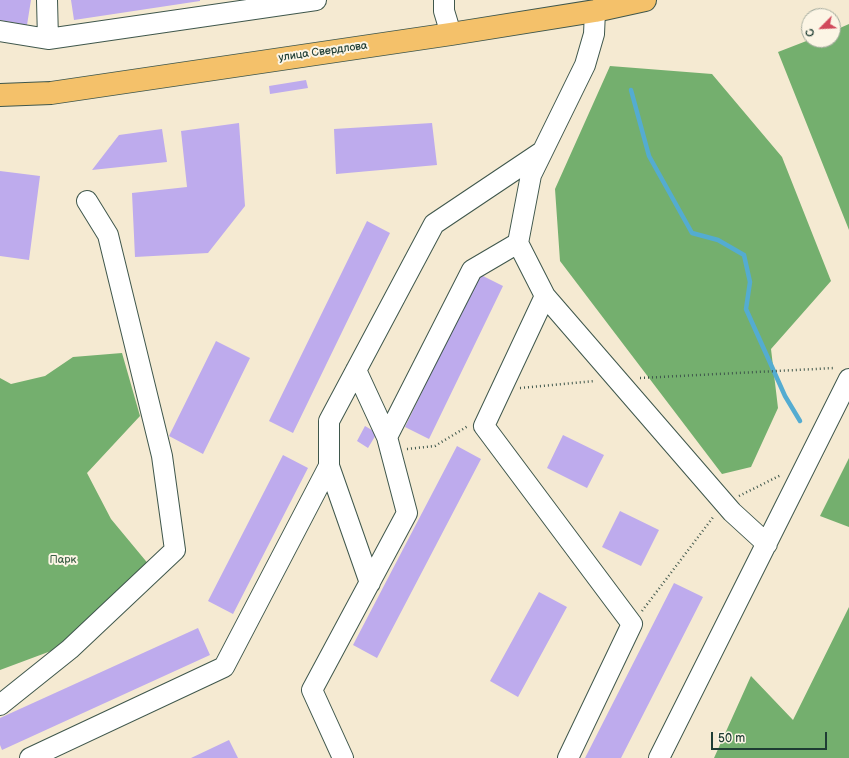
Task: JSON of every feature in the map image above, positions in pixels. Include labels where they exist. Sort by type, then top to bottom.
[{"type":"main road","name":"улица Свердлова","points":[[0,95],[51,93],[451,34],[595,11],[645,0]]},
{"type":"street","points":[[47,0],[48,39]]},
{"type":"street","points":[[0,31],[48,39],[248,5],[316,0]]},
{"type":"street","points":[[444,0],[444,11],[451,34]]},
{"type":"street","points":[[595,11],[594,34],[585,65],[540,153],[531,175],[518,243],[545,296],[724,504],[767,544]]},
{"type":"street","points":[[370,583],[329,466],[330,421],[434,224],[540,153]]},
{"type":"street","points":[[0,705],[70,649],[175,550],[162,456],[108,235],[87,201]]},
{"type":"street","points":[[387,437],[472,270],[518,243]]},
{"type":"street","points":[[545,296],[484,426],[632,624],[568,758]]},
{"type":"street","points":[[343,758],[312,690],[407,513],[387,437],[356,370]]},
{"type":"street","points":[[659,758],[847,386]]},
{"type":"street","points":[[30,758],[224,667],[329,466]]},
{"type":"path","points":[[632,624],[724,504],[808,462]]},
{"type":"green space","points":[[849,24],[849,230],[778,52],[801,43],[801,48],[841,48],[841,28]]},
{"type":"green space","points":[[610,66],[712,74],[782,157],[831,281],[771,349],[778,408],[751,467],[722,474],[560,261],[555,189]]},
{"type":"green space","name":"Парк","points":[[122,353],[140,416],[87,473],[111,519],[150,566],[59,648],[0,670],[0,378],[11,384],[45,376],[73,357]]},
{"type":"green space","points":[[849,458],[849,527],[820,516]]},
{"type":"green space","points":[[849,607],[849,758],[714,758],[751,676],[793,720]]},
{"type":"building","points":[[0,0],[31,0],[27,25],[0,20]]},
{"type":"building","points":[[71,0],[200,0],[200,1],[74,20]]},
{"type":"building","points":[[306,80],[308,88],[270,94],[269,86]]},
{"type":"building","points":[[239,123],[245,206],[208,253],[135,257],[132,193],[187,187],[181,131]]},
{"type":"building","points":[[432,123],[437,165],[336,174],[334,129]]},
{"type":"building","points":[[162,129],[167,162],[92,170],[119,135]]},
{"type":"building","points":[[0,171],[40,176],[29,260],[0,256]]},
{"type":"building","points":[[367,221],[390,233],[293,433],[269,421]]},
{"type":"building","points":[[479,274],[503,286],[429,439],[405,427]]},
{"type":"building","points":[[216,341],[250,358],[203,454],[169,436]]},
{"type":"building","points":[[365,426],[377,433],[368,448],[357,441]]},
{"type":"building","points":[[563,435],[604,455],[587,488],[547,468]]},
{"type":"building","points":[[457,446],[481,459],[377,658],[353,645]]},
{"type":"building","points":[[283,455],[308,468],[233,614],[208,601]]},
{"type":"building","points":[[620,511],[659,530],[641,566],[602,547]]},
{"type":"building","points":[[674,583],[703,597],[621,758],[585,758]]},
{"type":"building","points":[[539,592],[567,607],[518,697],[490,681]]},
{"type":"building","points":[[198,628],[210,655],[2,750],[0,745],[0,718]]},
{"type":"building","points":[[229,740],[238,758],[191,758]]},
{"type":"waterway","points":[[631,90],[649,156],[692,233],[718,240],[744,255],[750,282],[746,309],[785,396],[800,421]]}]
